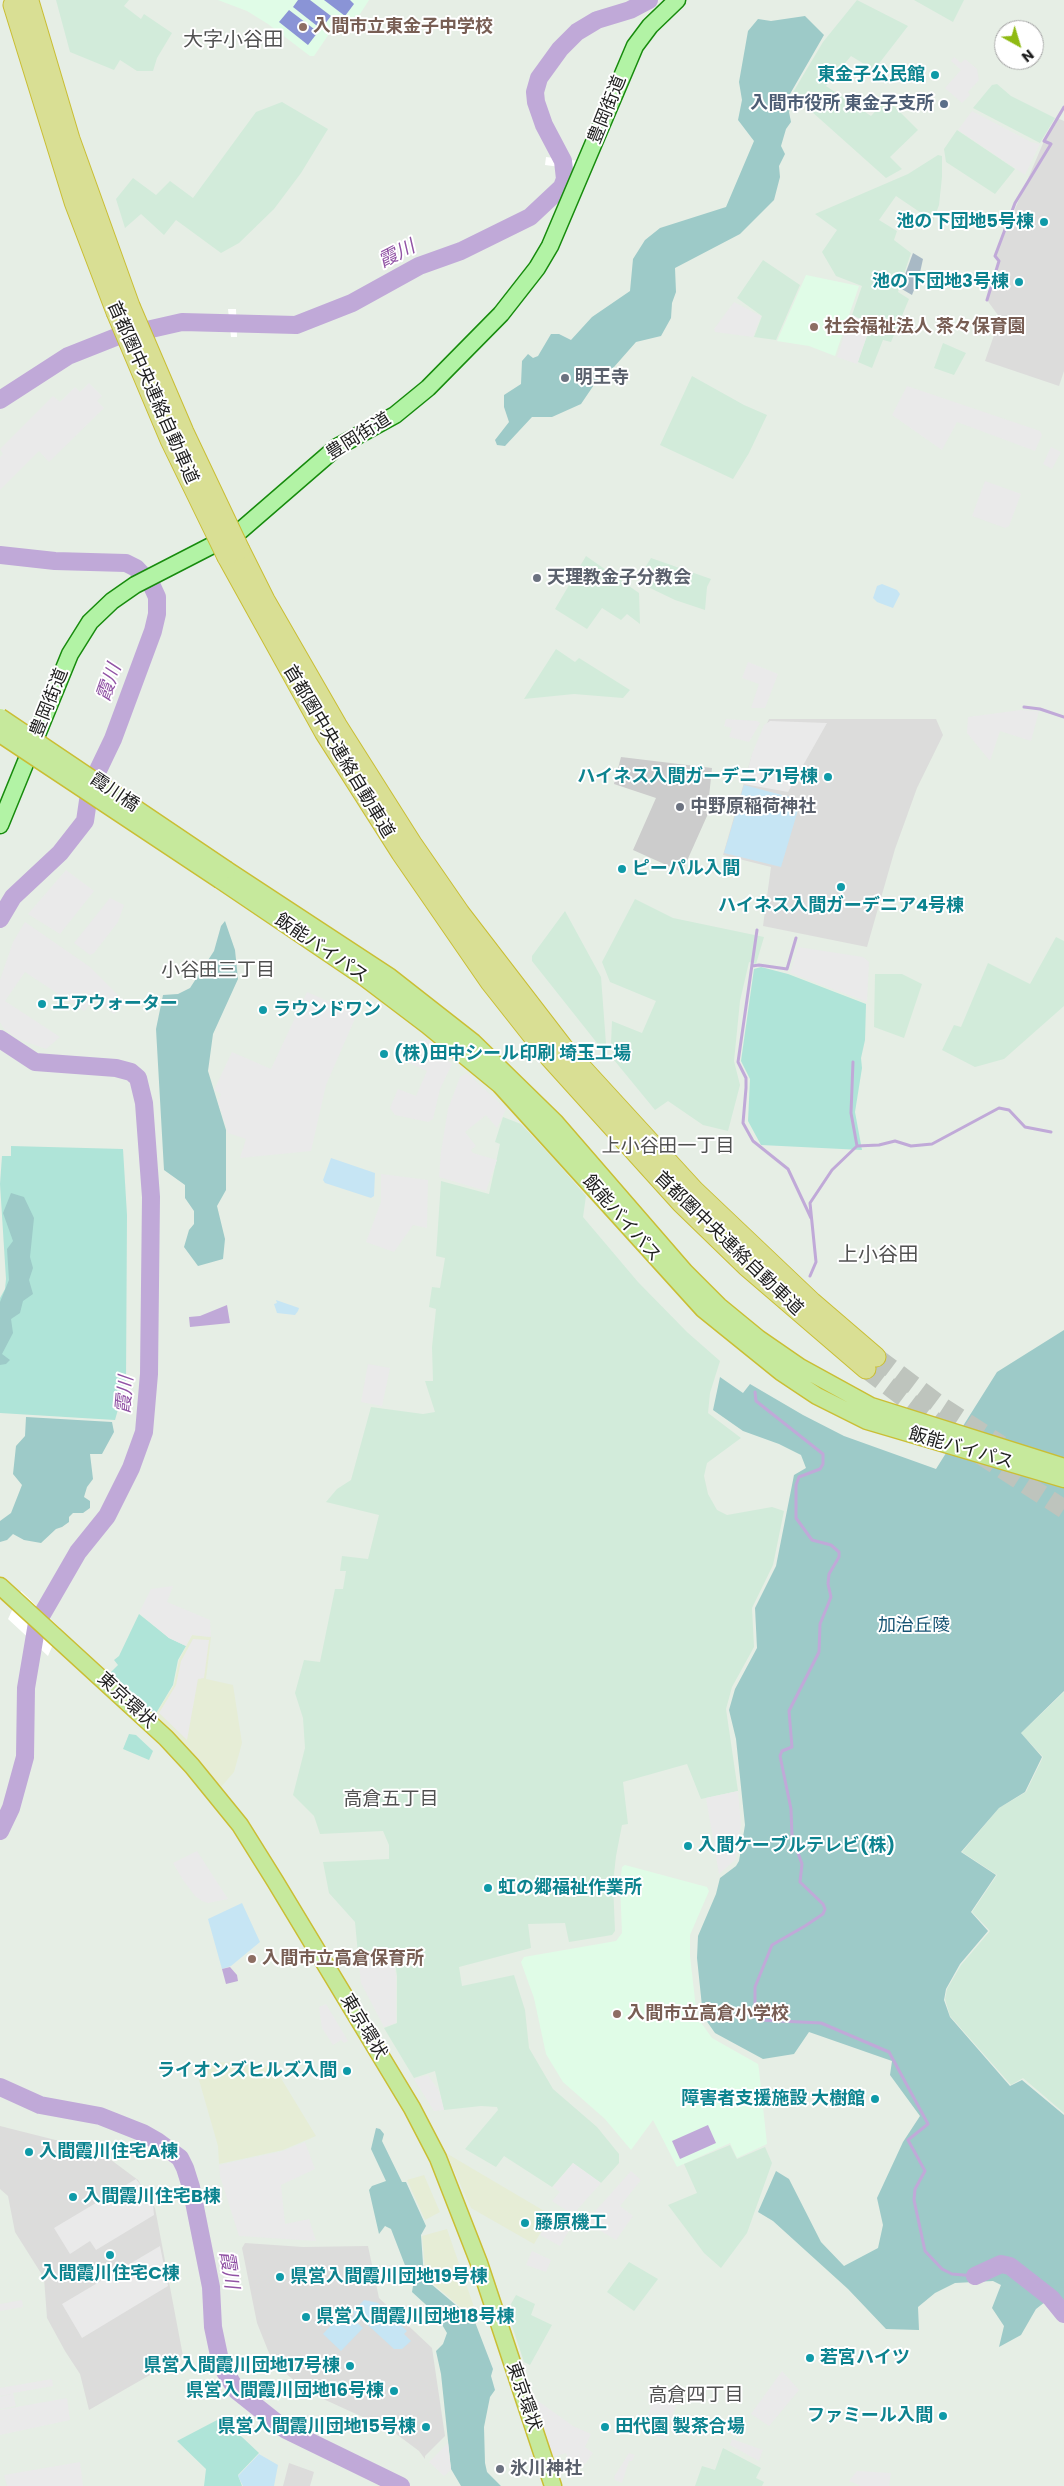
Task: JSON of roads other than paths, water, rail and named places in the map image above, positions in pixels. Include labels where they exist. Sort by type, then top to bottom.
[{"type":"highway","name":"首都圏中央連絡自動車道","points":[[21,3],[70,139],[123,309],[180,423],[233,554],[266,600],[332,716],[408,838],[460,913],[564,1047],[694,1190],[799,1290],[871,1363]]},
{"type":"highway","name":"霞川橋","points":[[0,717],[224,875]]},
{"type":"highway","name":"霞川橋","points":[[0,734],[224,875]]},
{"type":"highway","name":"飯能バイパス","points":[[224,875],[390,977],[473,1042],[554,1122],[685,1272],[719,1306],[758,1338],[800,1367],[871,1406],[1064,1467]]},
{"type":"highway","name":"飯能バイパス","points":[[224,875],[382,991],[500,1085],[703,1309],[781,1372],[818,1396],[867,1421],[1064,1479]]},
{"type":"highway","points":[[0,1586],[16,1608],[54,1642]]},
{"type":"highway","points":[[0,1600],[16,1608]]},
{"type":"highway","name":"東京環状","points":[[54,1642],[160,1745],[185,1772],[236,1836],[403,2112],[430,2161],[447,2201],[542,2486]]},
{"type":"highway","name":"東京環状","points":[[54,1642],[166,1738],[192,1766],[240,1826],[412,2108],[438,2158],[467,2229],[553,2486]]},
{"type":"main road","name":"豊岡街道","points":[[0,825],[70,654],[78,638],[103,609],[135,585],[240,531],[337,447],[395,415],[428,388],[490,326],[537,268],[550,246],[635,46],[650,26],[677,0]]},
{"type":"waterway","name":"霞川","points":[[0,400],[68,356],[116,337],[182,322],[296,325],[352,303],[419,266],[461,251],[530,217],[562,187],[565,179],[563,161],[544,125],[536,102],[535,92],[539,78],[560,49],[577,32],[597,20],[630,10],[649,0]]},
{"type":"waterway","points":[[987,300],[999,261],[995,256],[1015,203],[1051,144],[1044,141],[1064,107]]},
{"type":"waterway","name":"霞川","points":[[0,555],[55,561],[126,563],[136,568],[151,584],[157,597],[157,614],[153,631],[113,739],[90,787],[85,821],[60,853],[13,897],[0,919]]},
{"type":"waterway","points":[[1024,707],[1040,709],[1064,717]]},
{"type":"waterway","points":[[757,930],[738,1062],[746,1078],[743,1123],[753,1141],[788,1169],[811,1218]]},
{"type":"waterway","points":[[752,966],[759,965],[787,969],[796,938]]},
{"type":"waterway","name":"霞川","points":[[0,1039],[35,1062],[116,1068],[131,1072],[138,1078],[144,1103],[151,1197],[149,1374],[144,1432],[131,1468],[107,1516],[78,1552],[37,1623],[26,1688],[25,1757],[11,1808],[0,1831]]},
{"type":"waterway","points":[[810,1276],[816,1262],[810,1203],[832,1170],[857,1146],[851,1113],[853,1062]]},
{"type":"waterway","points":[[857,1146],[879,1145],[895,1141],[911,1146],[932,1144],[999,1108],[1009,1110],[1025,1127],[1051,1132]]},
{"type":"waterway","points":[[755,1392],[756,1401],[823,1454],[823,1464],[820,1469],[799,1477],[796,1485],[796,1518],[812,1540],[831,1545],[839,1552],[839,1557],[829,1574],[828,1584],[831,1597],[820,1624],[819,1652],[789,1711],[792,1747],[782,1751],[780,1756],[791,1809],[792,1836],[802,1864],[800,1882],[823,1904],[825,1909],[823,1914],[772,1945],[755,1987],[755,2016],[760,2020],[821,2023],[889,2052],[928,2124],[908,2140],[925,2171],[915,2189],[914,2200],[925,2251],[942,2269],[952,2274],[975,2276]]},
{"type":"waterway","name":"霞川","points":[[0,2087],[40,2105],[100,2116],[143,2133],[180,2158],[191,2187],[211,2287],[213,2327],[221,2365],[237,2391],[286,2430],[401,2486]]},
{"type":"waterway","points":[[975,2276],[1001,2264],[1010,2266],[1051,2298],[1064,2314]]},
{"type":"tunnel","points":[[876,1357],[941,1406],[1001,1445]]},
{"type":"tunnel","points":[[866,1369],[945,1429]]},
{"type":"tunnel","points":[[979,1454],[1064,1509]]},
{"type":"place","name":"入間市立東金子中学校","points":[[303,27]]},
{"type":"place","name":"東金子公民館","points":[[935,75]]},
{"type":"place","name":"入間市役所 東金子支所","points":[[944,104]]},
{"type":"place","name":"池の下団地5号棟","points":[[1044,222]]},
{"type":"place","name":"池の下団地3号棟","points":[[1019,282]]},
{"type":"place","name":"社会福祉法人 茶々保育園","points":[[814,327]]},
{"type":"place","name":"明王寺","points":[[565,378]]},
{"type":"place","name":"天理教金子分教会","points":[[537,578]]},
{"type":"place","name":"ハイネス入間ガーデニア1号棟","points":[[828,777]]},
{"type":"place","name":"中野原稲荷神社","points":[[680,807]]},
{"type":"place","name":"ピーパル入間","points":[[622,869]]},
{"type":"place","name":"ハイネス入間ガーデニア4号棟","points":[[841,887]]},
{"type":"place","name":"エアウォーター","points":[[42,1004]]},
{"type":"place","name":"ラウンドワン","points":[[263,1010]]},
{"type":"place","name":"(株)田中シール印刷 埼玉工場","points":[[384,1054]]},
{"type":"place","name":"入間ケーブルテレビ(株)","points":[[688,1846]]},
{"type":"place","name":"虹の郷福祉作業所","points":[[488,1888]]},
{"type":"place","name":"入間市立高倉保育所","points":[[252,1959]]},
{"type":"place","name":"入間市立高倉小学校","points":[[617,2014]]},
{"type":"place","name":"ライオンズヒルズ入間","points":[[347,2071]]},
{"type":"place","name":"障害者支援施設 大樹館","points":[[875,2099]]},
{"type":"place","name":"入間霞川住宅A棟","points":[[29,2152]]},
{"type":"place","name":"入間霞川住宅B棟","points":[[73,2197]]},
{"type":"place","name":"藤原機工","points":[[525,2223]]},
{"type":"place","name":"入間霞川住宅C棟","points":[[110,2255]]},
{"type":"place","name":"県営入間霞川団地19号棟","points":[[280,2277]]},
{"type":"place","name":"県営入間霞川団地18号棟","points":[[306,2317]]},
{"type":"place","name":"若宮ハイツ","points":[[810,2358]]},
{"type":"place","name":"県営入間霞川団地17号棟","points":[[350,2366]]},
{"type":"place","name":"県営入間霞川団地16号棟","points":[[394,2391]]},
{"type":"place","name":"ファミール入間","points":[[943,2416]]},
{"type":"place","name":"県営入間霞川団地15号棟","points":[[426,2427]]},
{"type":"place","name":"田代園 製茶合場","points":[[605,2427]]},
{"type":"place","name":"氷川神社","points":[[500,2469]]},
{"type":"district","name":"大字小谷田","points":[[233,41]]},
{"type":"district","name":"小谷田三丁目","points":[[218,971]]},
{"type":"district","name":"上小谷田一丁目","points":[[668,1147]]},
{"type":"district","name":"上小谷田","points":[[878,1256]]},
{"type":"district","name":"高倉五丁目","points":[[391,1800]]},
{"type":"district","name":"高倉四丁目","points":[[696,2396]]},
{"type":"park label","name":"加治丘陵","points":[[914,1626]]}]
